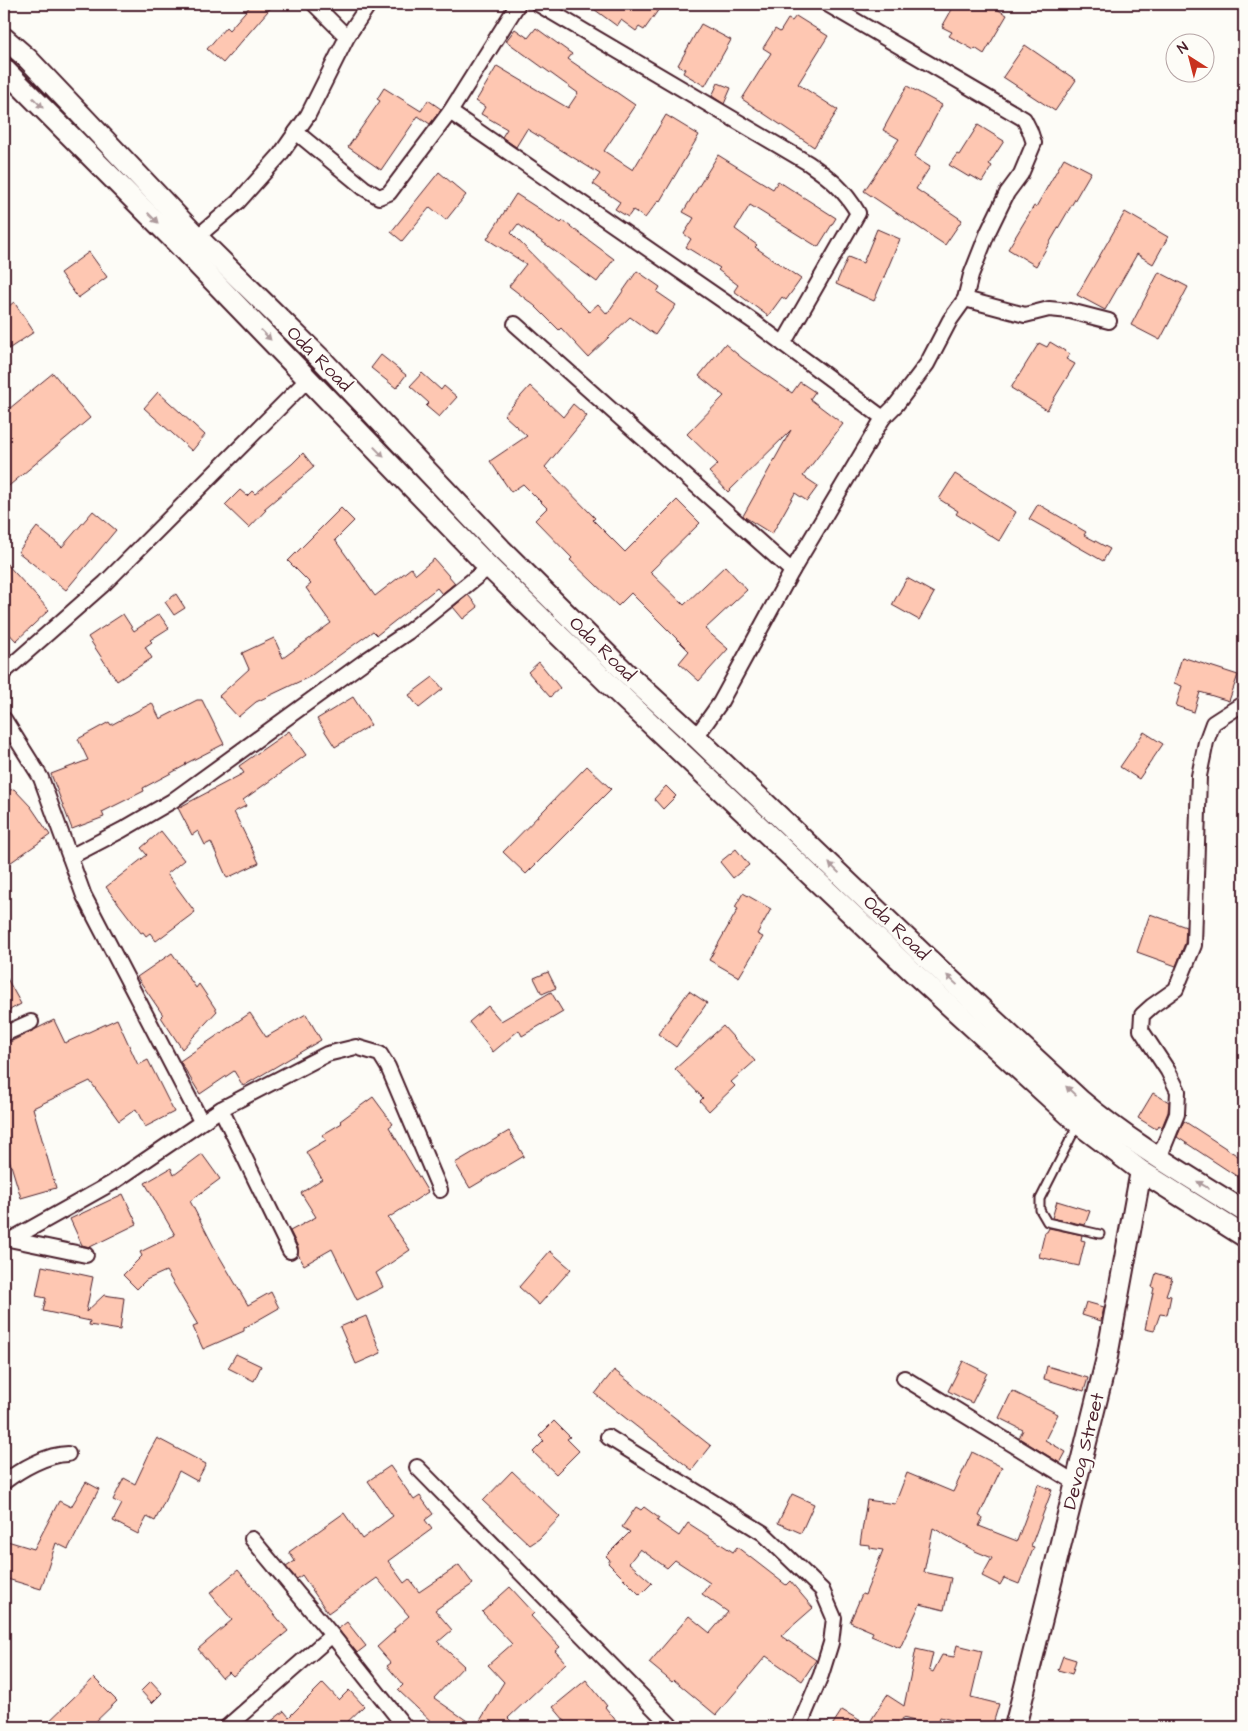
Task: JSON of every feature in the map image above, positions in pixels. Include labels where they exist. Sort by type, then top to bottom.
[{"type":"street","points":[[314,4],[347,37]]},
{"type":"street","points":[[197,237],[238,202],[280,155],[308,115],[347,37],[369,4]]},
{"type":"street","points":[[296,132],[364,188],[379,197],[388,193],[450,112],[518,4]]},
{"type":"street","points":[[538,4],[808,163],[832,179],[851,202],[858,213],[783,344]]},
{"type":"street","points":[[696,737],[720,703],[792,571],[883,418],[896,405],[927,364],[950,320],[965,299],[971,275],[988,232],[1008,193],[1021,174],[1034,143],[1024,119],[827,4]]},
{"type":"street","name":"Oda Road","points":[[4,38],[26,58],[197,237],[323,361],[508,556],[624,671],[696,737],[927,958],[1106,1122],[1159,1158],[1244,1211]]},
{"type":"street","name":"Oda Road","points":[[4,69],[489,567],[612,687],[915,974],[1079,1124],[1141,1171],[1244,1236]]},
{"type":"street","points":[[450,112],[783,344],[883,418]]},
{"type":"street","points":[[76,141],[91,126]]},
{"type":"street","points":[[965,299],[1025,315],[1050,309],[1070,311],[1109,321]]},
{"type":"street","points":[[515,324],[792,571]]},
{"type":"street","points":[[4,672],[105,583],[308,379]]},
{"type":"street","points":[[70,857],[172,801],[349,672],[408,632],[489,567]]},
{"type":"street","points":[[1159,1158],[1177,1114],[1178,1091],[1168,1071],[1141,1030],[1142,1015],[1176,989],[1194,945],[1199,776],[1206,742],[1213,723],[1244,703]]},
{"type":"street","points":[[4,719],[41,778],[84,896],[201,1122]]},
{"type":"street","points":[[4,1034],[31,1022]]},
{"type":"street","points":[[8,1238],[112,1183],[221,1108],[328,1054],[356,1047],[380,1054],[388,1067],[440,1190]]},
{"type":"street","points":[[221,1108],[290,1250]]},
{"type":"street","name":"Devog Street","points":[[1015,1727],[1106,1362],[1141,1171]]},
{"type":"street","points":[[8,1238],[86,1255]]},
{"type":"street","points":[[904,1378],[1076,1483]]},
{"type":"street","points":[[608,1437],[763,1533],[822,1590],[834,1618],[831,1642],[821,1675],[799,1727]]},
{"type":"street","points":[[4,1482],[20,1470],[59,1454],[68,1454]]},
{"type":"street","points":[[417,1467],[672,1727]]},
{"type":"street","points":[[252,1539],[405,1727]]},
{"type":"street","points":[[227,1727],[332,1635]]},
{"type":"lane","points":[[1079,1124],[1040,1199],[1040,1210],[1047,1222],[1100,1234]]},
{"type":"building","points":[[252,4],[274,4],[223,63],[207,49],[226,27],[229,30]]},
{"type":"building","points":[[587,4],[652,4],[659,9],[644,30],[639,27],[636,31],[621,20],[617,26]]},
{"type":"building","points":[[955,4],[988,4],[1007,15],[984,54],[949,36],[952,32],[942,27]]},
{"type":"building","points":[[796,16],[828,36],[798,84],[838,110],[814,147],[742,99],[771,53],[763,48],[775,29],[780,32],[788,19],[792,21]]},
{"type":"building","points":[[701,24],[731,40],[705,86],[683,73],[685,69],[678,65]]},
{"type":"building","points":[[536,28],[572,54],[568,59],[635,105],[604,151],[633,170],[666,115],[699,135],[660,201],[645,218],[633,210],[628,217],[615,209],[620,202],[593,184],[600,174],[527,129],[516,147],[502,137],[507,129],[481,114],[485,107],[476,101],[497,66],[568,108],[578,93],[506,41],[515,29],[528,38]]},
{"type":"building","points":[[1025,45],[1076,80],[1055,111],[1003,77]]},
{"type":"building","points":[[718,83],[731,88],[724,104],[712,96]]},
{"type":"building","points":[[907,86],[942,105],[914,157],[930,167],[916,189],[962,220],[945,245],[864,191],[899,139],[883,130]]},
{"type":"building","points":[[384,88],[421,111],[428,100],[441,109],[430,124],[418,116],[381,170],[348,147],[380,101],[377,99]]},
{"type":"building","points":[[978,125],[1004,141],[989,164],[992,166],[982,182],[970,175],[969,177],[949,165],[957,154],[959,155]]},
{"type":"building","points":[[718,155],[773,189],[778,181],[836,218],[818,247],[750,205],[735,229],[757,245],[755,247],[801,279],[786,300],[782,297],[768,316],[734,291],[738,285],[718,270],[720,268],[686,247],[691,239],[684,234],[694,218],[683,212]]},
{"type":"building","points":[[1064,158],[1091,172],[1036,266],[1008,249],[1034,206],[1036,207]]},
{"type":"building","points":[[439,172],[466,195],[446,220],[430,207],[402,241],[391,232]]},
{"type":"building","points":[[516,194],[561,223],[563,221],[614,259],[597,282],[518,224],[511,233],[589,312],[598,304],[607,314],[637,271],[660,287],[657,292],[676,305],[655,335],[630,317],[588,357],[561,328],[559,330],[535,306],[509,286],[526,264],[487,239]]},
{"type":"building","points":[[1125,212],[1168,237],[1153,264],[1137,254],[1105,310],[1077,295]]},
{"type":"building","points":[[877,229],[900,239],[874,301],[836,284],[848,257],[863,263]]},
{"type":"building","points":[[89,252],[107,277],[78,298],[60,273]]},
{"type":"building","points":[[1159,272],[1188,287],[1160,340],[1131,325]]},
{"type":"building","points":[[14,302],[34,332],[4,352],[4,310]]},
{"type":"building","points":[[1050,342],[1070,354],[1066,359],[1075,364],[1047,410],[1011,388],[1039,343],[1047,347]]},
{"type":"building","points":[[725,344],[792,393],[800,382],[815,392],[810,399],[843,424],[803,476],[818,486],[807,501],[795,493],[772,534],[743,516],[791,430],[728,492],[709,472],[718,464],[687,434],[724,396],[699,376]]},
{"type":"building","points":[[381,355],[406,375],[396,388],[371,368]]},
{"type":"building","points":[[53,373],[90,418],[4,490],[4,413]]},
{"type":"building","points":[[422,373],[441,390],[444,386],[457,397],[439,417],[426,406],[429,403],[410,386]]},
{"type":"building","points":[[530,386],[563,417],[573,404],[587,416],[545,467],[625,552],[677,500],[700,523],[650,572],[684,605],[725,566],[747,590],[705,629],[728,649],[699,681],[679,663],[689,651],[631,593],[618,606],[570,560],[572,558],[535,520],[547,508],[523,484],[511,492],[490,461],[527,436],[504,415]]},
{"type":"building","points":[[158,392],[205,435],[192,451],[144,408]]},
{"type":"building","points":[[303,453],[314,467],[264,509],[266,510],[249,528],[225,505],[240,490],[247,496],[252,491],[255,494]]},
{"type":"building","points":[[955,474],[1016,512],[999,541],[956,514],[958,511],[939,499]]},
{"type":"building","points":[[1038,504],[1086,532],[1084,535],[1110,549],[1103,561],[1029,519]]},
{"type":"building","points":[[341,508],[354,521],[335,540],[375,596],[411,568],[416,574],[434,559],[455,583],[442,594],[437,588],[377,635],[373,631],[309,677],[256,702],[238,717],[219,696],[249,669],[242,653],[274,638],[283,658],[331,623],[306,588],[311,584],[288,561]]},
{"type":"building","points":[[93,511],[116,530],[66,590],[18,552],[37,527],[62,547]]},
{"type":"building","points":[[4,561],[49,610],[16,641],[4,628]]},
{"type":"building","points":[[907,578],[934,593],[919,620],[892,605]]},
{"type":"building","points":[[176,594],[185,608],[174,615],[165,602]]},
{"type":"building","points":[[468,595],[478,607],[463,619],[453,607]]},
{"type":"building","points":[[123,614],[134,631],[159,614],[169,628],[150,640],[152,642],[145,647],[152,658],[117,681],[88,637]]},
{"type":"building","points":[[1182,657],[1238,675],[1229,701],[1200,692],[1194,712],[1176,706],[1182,686],[1174,683]]},
{"type":"building","points":[[539,662],[560,688],[550,697],[528,672]]},
{"type":"building","points":[[433,677],[443,689],[419,708],[409,695]]},
{"type":"building","points":[[353,697],[371,725],[335,747],[317,719]]},
{"type":"building","points":[[197,700],[202,700],[224,744],[143,788],[144,791],[102,812],[104,817],[72,829],[51,774],[88,760],[78,739],[109,722],[111,725],[152,703],[160,719]]},
{"type":"building","points":[[289,731],[306,755],[243,800],[246,806],[234,812],[259,863],[227,878],[211,842],[205,845],[198,831],[192,835],[178,808],[244,773],[239,766]]},
{"type":"building","points":[[1144,732],[1163,744],[1139,779],[1120,767]]},
{"type":"building","points":[[587,766],[611,789],[526,874],[503,852]]},
{"type":"building","points":[[666,786],[676,796],[663,809],[654,799]]},
{"type":"building","points":[[14,789],[31,807],[50,835],[4,867],[4,792]]},
{"type":"building","points":[[161,831],[184,860],[167,874],[195,912],[156,941],[150,933],[146,936],[143,932],[141,933],[106,887],[147,855],[141,848]]},
{"type":"building","points":[[736,849],[749,865],[733,878],[720,862]]},
{"type":"building","points":[[743,893],[771,909],[757,934],[763,937],[739,977],[709,960],[738,909],[735,907]]},
{"type":"building","points":[[1150,914],[1186,927],[1185,943],[1176,966],[1137,952]]},
{"type":"building","points":[[172,953],[196,988],[199,984],[217,1011],[182,1049],[161,1017],[163,1015],[137,977]]},
{"type":"building","points":[[548,972],[556,988],[542,994],[534,978]]},
{"type":"building","points":[[4,973],[21,1004],[4,1013]]},
{"type":"building","points":[[689,991],[707,1003],[676,1047],[658,1034]]},
{"type":"building","points":[[551,992],[563,1012],[522,1036],[519,1030],[493,1052],[469,1022],[488,1006],[501,1021]]},
{"type":"building","points":[[250,1013],[266,1037],[306,1014],[321,1040],[243,1086],[234,1071],[200,1094],[180,1061]]},
{"type":"building","points":[[117,1019],[138,1065],[148,1060],[174,1112],[145,1127],[136,1109],[119,1121],[90,1081],[33,1108],[56,1188],[21,1198],[4,1142],[4,1045],[54,1020],[65,1043]]},
{"type":"building","points":[[723,1026],[755,1061],[731,1082],[735,1086],[709,1111],[700,1101],[703,1098],[675,1069]]},
{"type":"building","points":[[1153,1093],[1169,1102],[1168,1112],[1162,1127],[1159,1125],[1156,1129],[1138,1118]]},
{"type":"building","points":[[373,1097],[393,1124],[389,1127],[428,1192],[388,1218],[410,1250],[376,1273],[383,1287],[357,1300],[332,1249],[304,1265],[290,1231],[316,1217],[301,1193],[322,1179],[306,1152],[326,1140],[322,1135],[342,1123],[340,1121]]},
{"type":"building","points":[[1184,1121],[1244,1160],[1244,1181],[1177,1137]]},
{"type":"building","points":[[509,1131],[524,1156],[470,1188],[455,1163]]},
{"type":"building","points":[[202,1154],[220,1179],[190,1201],[215,1249],[248,1305],[271,1292],[279,1308],[244,1328],[244,1331],[203,1349],[193,1327],[198,1325],[166,1271],[146,1280],[137,1289],[123,1275],[142,1256],[140,1252],[175,1235],[145,1183],[171,1168],[174,1175]]},
{"type":"building","points":[[123,1194],[137,1224],[90,1247],[82,1245],[70,1219]]},
{"type":"building","points":[[1057,1201],[1090,1211],[1085,1225],[1052,1218]]},
{"type":"building","points":[[1049,1228],[1082,1235],[1081,1240],[1085,1241],[1079,1266],[1039,1257],[1045,1232]]},
{"type":"building","points":[[550,1251],[571,1269],[539,1305],[519,1287]]},
{"type":"building","points":[[42,1266],[93,1277],[86,1312],[104,1295],[124,1298],[120,1330],[89,1325],[90,1321],[43,1311],[46,1298],[36,1296]]},
{"type":"building","points":[[1156,1273],[1172,1278],[1166,1295],[1171,1296],[1167,1315],[1160,1314],[1154,1331],[1145,1329]]},
{"type":"building","points":[[1086,1302],[1104,1307],[1101,1321],[1082,1315]]},
{"type":"building","points":[[366,1316],[381,1353],[356,1364],[340,1327]]},
{"type":"building","points":[[236,1354],[261,1366],[254,1381],[228,1368]]},
{"type":"building","points":[[963,1361],[987,1373],[972,1403],[948,1391]]},
{"type":"building","points":[[1047,1366],[1088,1378],[1084,1391],[1044,1379]]},
{"type":"building","points":[[614,1370],[711,1446],[692,1470],[595,1394]]},
{"type":"building","points":[[1012,1391],[1058,1414],[1045,1440],[1066,1452],[1060,1463],[1019,1438],[1023,1430],[999,1418]]},
{"type":"building","points":[[554,1421],[570,1437],[567,1439],[579,1451],[556,1474],[533,1452],[544,1441],[539,1436]]},
{"type":"building","points":[[157,1438],[206,1464],[197,1481],[179,1471],[155,1521],[147,1517],[138,1534],[113,1521],[122,1504],[113,1500],[124,1478],[135,1484]]},
{"type":"building","points":[[972,1452],[1002,1467],[979,1516],[983,1518],[979,1526],[1017,1541],[1038,1484],[1052,1490],[1031,1546],[1034,1547],[1019,1584],[1004,1578],[1000,1585],[982,1576],[992,1558],[933,1528],[924,1572],[951,1578],[944,1610],[920,1604],[900,1648],[871,1636],[873,1632],[850,1622],[862,1594],[865,1595],[883,1550],[870,1548],[870,1545],[860,1544],[867,1500],[895,1504],[907,1473],[953,1492]]},
{"type":"building","points":[[390,1466],[414,1500],[420,1496],[433,1514],[425,1520],[432,1529],[388,1561],[404,1583],[409,1579],[419,1592],[459,1565],[473,1584],[435,1610],[452,1630],[438,1642],[464,1666],[434,1698],[476,1727],[437,1727],[398,1690],[403,1685],[387,1666],[391,1663],[377,1647],[409,1616],[377,1578],[328,1613],[302,1575],[297,1579],[286,1567],[295,1561],[289,1552],[344,1513],[362,1539],[393,1516],[368,1481]]},
{"type":"building","points":[[512,1471],[560,1517],[539,1539],[530,1545],[483,1501]]},
{"type":"building","points":[[86,1482],[99,1489],[68,1549],[56,1543],[41,1589],[4,1578],[4,1540],[34,1549],[59,1501],[71,1507]]},
{"type":"building","points":[[792,1494],[814,1504],[801,1533],[778,1523]]},
{"type":"building","points":[[636,1507],[641,1510],[644,1507],[659,1518],[657,1521],[679,1536],[688,1523],[733,1552],[737,1547],[786,1585],[790,1581],[813,1608],[781,1636],[816,1660],[802,1681],[766,1656],[716,1715],[674,1680],[672,1682],[649,1663],[689,1616],[710,1633],[728,1612],[702,1594],[710,1583],[675,1560],[667,1568],[640,1549],[629,1563],[652,1583],[640,1595],[608,1563],[610,1560],[606,1556],[630,1532],[622,1527]]},
{"type":"building","points":[[238,1570],[288,1631],[233,1676],[229,1672],[222,1678],[198,1649],[232,1620],[210,1593]]},
{"type":"building","points":[[510,1587],[534,1613],[531,1616],[560,1647],[555,1651],[566,1663],[508,1718],[517,1727],[476,1727],[504,1682],[488,1665],[512,1644],[482,1612]]},
{"type":"building","points":[[347,1622],[366,1646],[357,1653],[338,1629]]},
{"type":"building","points":[[957,1645],[982,1651],[971,1697],[999,1704],[992,1727],[967,1727],[968,1724],[940,1717],[937,1727],[903,1718],[897,1727],[831,1727],[842,1710],[868,1725],[887,1695],[904,1706],[916,1649],[933,1653],[929,1670],[933,1672],[942,1655],[954,1657]]},
{"type":"building","points":[[1063,1656],[1076,1660],[1072,1674],[1058,1670]]},
{"type":"building","points":[[94,1678],[117,1701],[90,1727],[43,1727]]},
{"type":"building","points":[[586,1680],[621,1727],[570,1727],[553,1707]]},
{"type":"building","points":[[151,1681],[162,1693],[152,1703],[141,1691]]},
{"type":"building","points":[[323,1683],[339,1700],[349,1690],[364,1706],[342,1727],[264,1727],[284,1711],[289,1717]]}]
